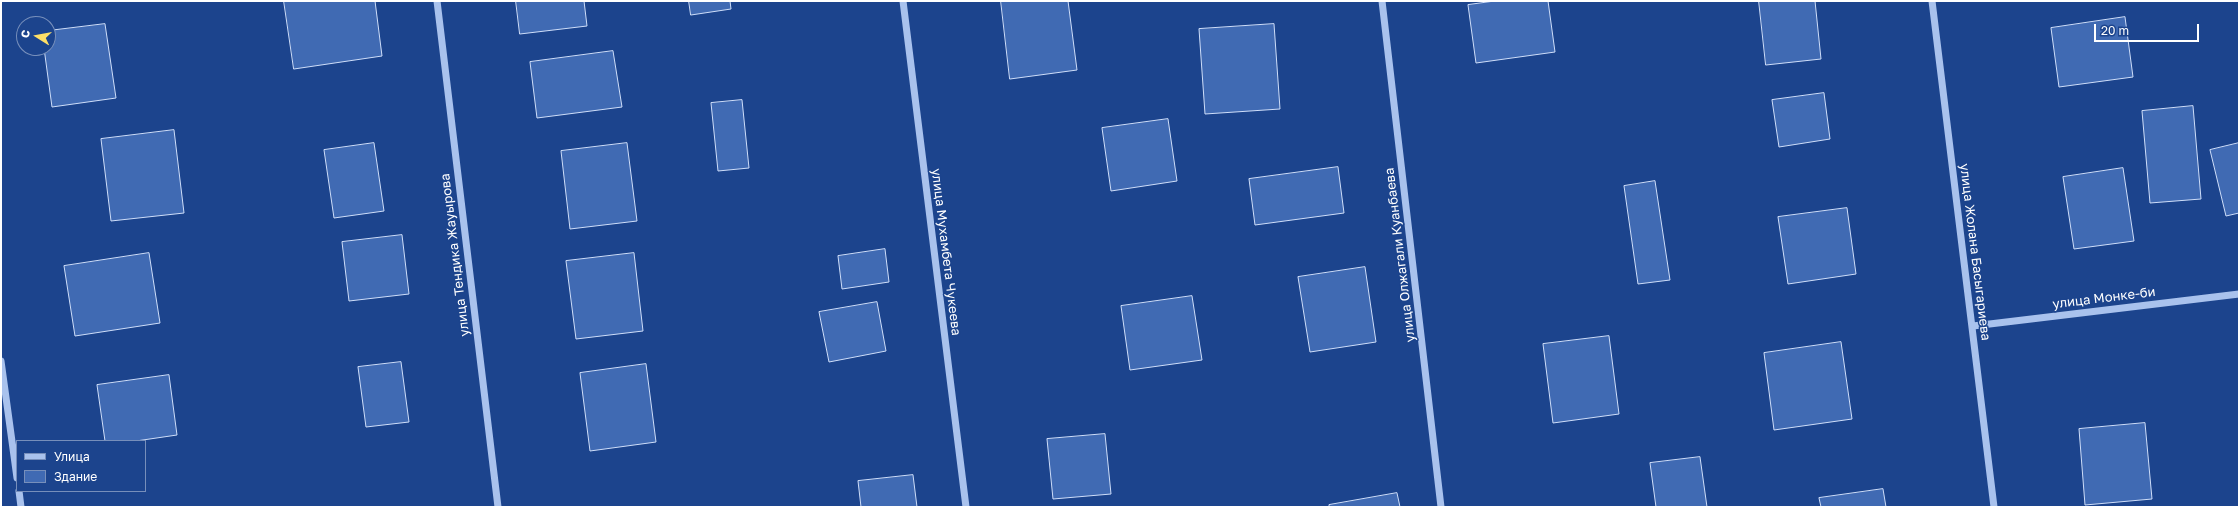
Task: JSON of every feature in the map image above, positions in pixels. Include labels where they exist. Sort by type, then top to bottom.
[{"type":"street","name":"улица Тендика Жауырова","points":[[436,1],[498,507]]},
{"type":"street","name":"улица Мухамбета Чукеева","points":[[903,1],[966,507]]},
{"type":"street","name":"улица Олжагали Куанбаева","points":[[1382,1],[1441,507]]},
{"type":"street","name":"улица Жолана Басыгариева","points":[[1932,1],[1994,507]]},
{"type":"street","name":"улица Монке-би","points":[[1973,326],[2239,294]]},
{"type":"street","points":[[1,361],[16,471]]},
{"type":"street","points":[[19,492],[21,507]]},
{"type":"building","points":[[284,1],[375,1],[382,56],[294,69]]},
{"type":"building","points":[[516,1],[584,1],[587,26],[520,34]]},
{"type":"building","points":[[689,1],[730,1],[731,9],[691,15]]},
{"type":"building","points":[[1001,1],[1068,1],[1077,70],[1010,79]]},
{"type":"building","points":[[1495,1],[1548,1],[1555,52],[1476,63],[1468,5]]},
{"type":"building","points":[[1759,1],[1815,1],[1821,59],[1766,65]]},
{"type":"building","points":[[2125,17],[2133,77],[2059,87],[2051,28]]},
{"type":"building","points":[[105,24],[116,98],[52,107],[45,56],[56,56],[56,30]]},
{"type":"building","points":[[1274,24],[1280,109],[1205,114],[1199,29]]},
{"type":"building","points":[[613,51],[622,107],[537,118],[530,62]]},
{"type":"building","points":[[1824,93],[1830,139],[1779,147],[1772,100]]},
{"type":"building","points":[[742,100],[749,168],[718,171],[711,103]]},
{"type":"building","points":[[2193,106],[2201,199],[2150,203],[2142,111]]},
{"type":"building","points":[[1168,119],[1177,181],[1111,191],[1102,128]]},
{"type":"building","points":[[174,130],[184,213],[111,221],[101,139]]},
{"type":"building","points":[[374,143],[384,211],[334,218],[324,150]]},
{"type":"building","points":[[627,143],[637,221],[570,229],[561,151]]},
{"type":"building","points":[[2239,143],[2239,213],[2226,216],[2210,150]]},
{"type":"building","points":[[1338,167],[1344,213],[1255,225],[1249,179]]},
{"type":"building","points":[[2123,168],[2134,241],[2074,249],[2063,177]]},
{"type":"building","points":[[1655,181],[1670,280],[1638,284],[1624,186]]},
{"type":"building","points":[[1847,208],[1856,274],[1788,284],[1778,217]]},
{"type":"building","points":[[402,235],[409,294],[349,301],[342,242]]},
{"type":"building","points":[[885,249],[889,282],[842,289],[838,256]]},
{"type":"building","points":[[149,253],[160,323],[75,336],[64,266]]},
{"type":"building","points":[[634,253],[643,331],[576,339],[566,261]]},
{"type":"building","points":[[1365,267],[1376,342],[1310,352],[1298,277]]},
{"type":"building","points":[[1192,296],[1202,360],[1130,370],[1121,306]]},
{"type":"building","points":[[877,302],[886,351],[829,362],[819,312]]},
{"type":"building","points":[[1609,336],[1619,414],[1553,423],[1543,344]]},
{"type":"building","points":[[1841,342],[1852,419],[1774,430],[1764,353]]},
{"type":"building","points":[[401,362],[409,422],[366,427],[358,367]]},
{"type":"building","points":[[646,364],[656,442],[590,451],[580,373]]},
{"type":"building","points":[[169,375],[177,435],[143,440],[105,440],[97,385]]},
{"type":"building","points":[[2145,423],[2152,499],[2085,505],[2079,429]]},
{"type":"building","points":[[1105,434],[1111,494],[1053,499],[1047,439]]},
{"type":"building","points":[[1700,457],[1707,507],[1656,507],[1650,463]]},
{"type":"building","points":[[913,475],[917,507],[861,507],[858,481]]},
{"type":"building","points":[[1883,489],[1886,507],[1821,507],[1819,498]]},
{"type":"building","points":[[1397,493],[1400,507],[1329,507],[1329,505]]}]
